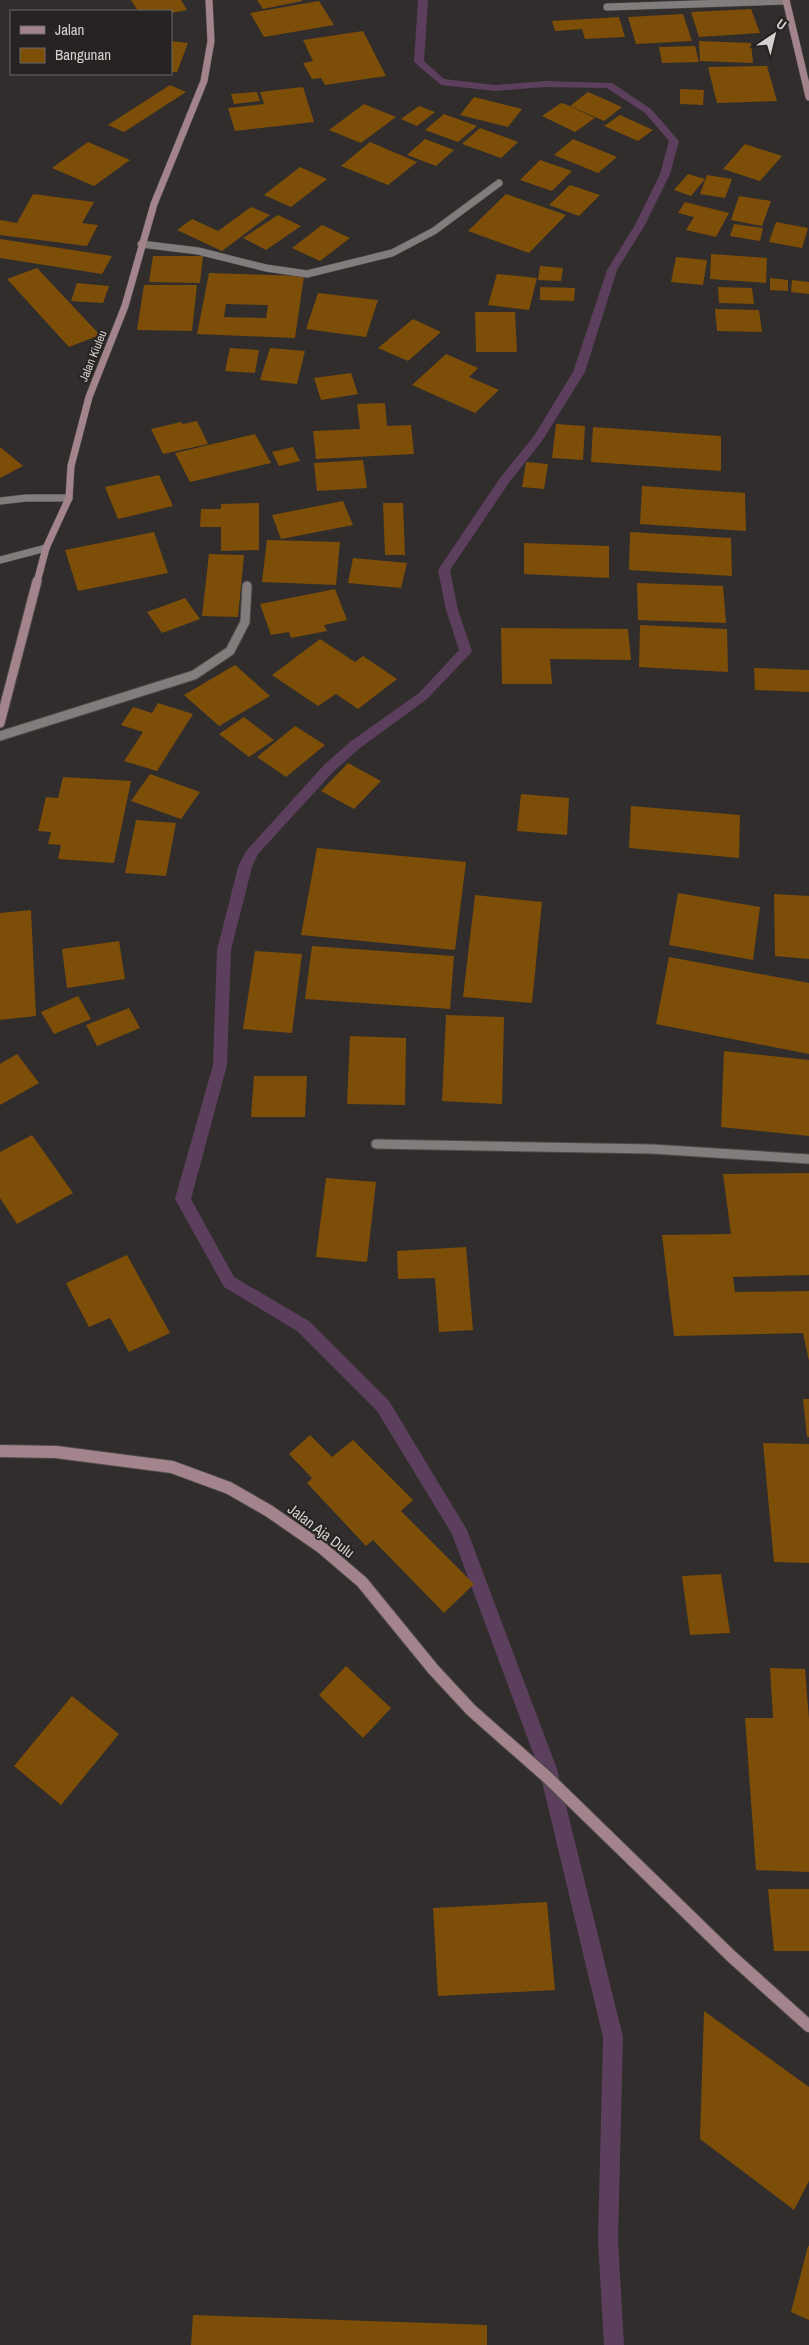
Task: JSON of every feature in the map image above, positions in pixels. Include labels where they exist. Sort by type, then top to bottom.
[{"type":"street","name":"Jalan Kiuleu","points":[[0,723],[46,548],[69,498],[71,466],[89,396],[125,306],[141,244],[154,204],[204,81],[210,60],[213,20],[209,0]]},
{"type":"street","points":[[607,7],[786,0],[809,97]]},
{"type":"street","points":[[141,244],[198,251],[266,268],[307,274],[392,253],[434,231],[499,183]]},
{"type":"street","points":[[0,501],[26,498],[69,498]]},
{"type":"street","points":[[0,560],[46,548]]},
{"type":"street","points":[[0,736],[194,675],[230,651],[245,622],[247,586]]},
{"type":"street","points":[[376,1144],[652,1149],[809,1159]]},
{"type":"street","name":"Jalan Aja Dulu","points":[[0,1450],[56,1452],[172,1467],[229,1488],[269,1511],[321,1547],[362,1582],[433,1669],[471,1710],[547,1777],[731,1956],[809,2026]]},
{"type":"building","points":[[131,0],[181,0],[187,10],[172,13],[172,10],[137,10]]},
{"type":"building","points":[[257,0],[302,0],[302,1],[263,9]]},
{"type":"building","points":[[319,1],[334,25],[264,37],[250,13]]},
{"type":"building","points":[[751,9],[760,33],[699,37],[691,12]]},
{"type":"building","points":[[683,14],[692,41],[636,44],[628,17]]},
{"type":"building","points":[[619,17],[625,37],[585,39],[582,29],[555,31],[552,21]]},
{"type":"building","points":[[363,31],[386,76],[325,85],[321,78],[312,79],[303,63],[313,61],[303,40]]},
{"type":"building","points":[[172,41],[188,43],[177,72],[172,72]]},
{"type":"building","points":[[699,41],[751,43],[753,63],[700,61]]},
{"type":"building","points":[[695,46],[699,62],[662,63],[659,47]]},
{"type":"building","points":[[767,66],[777,101],[717,103],[708,67]]},
{"type":"building","points":[[170,85],[186,92],[124,132],[108,125]]},
{"type":"building","points":[[303,87],[314,122],[235,131],[228,108],[264,104],[260,92]]},
{"type":"building","points":[[680,89],[704,90],[703,105],[680,104]]},
{"type":"building","points":[[257,92],[260,101],[234,104],[231,94]]},
{"type":"building","points":[[588,92],[622,107],[604,121],[570,106]]},
{"type":"building","points":[[474,97],[522,109],[508,127],[460,115]]},
{"type":"building","points":[[561,103],[595,118],[575,132],[542,116]]},
{"type":"building","points":[[364,104],[396,117],[361,143],[329,130]]},
{"type":"building","points":[[419,106],[435,112],[417,126],[401,119]]},
{"type":"building","points":[[444,114],[477,126],[458,142],[425,130]]},
{"type":"building","points":[[620,115],[653,130],[638,141],[604,126]]},
{"type":"building","points":[[480,128],[518,142],[501,158],[462,144]]},
{"type":"building","points":[[425,139],[454,150],[436,166],[407,155]]},
{"type":"building","points":[[573,139],[617,157],[598,173],[554,155]]},
{"type":"building","points":[[88,142],[130,160],[94,186],[52,168]]},
{"type":"building","points":[[370,142],[417,162],[388,185],[341,166]]},
{"type":"building","points":[[745,144],[782,156],[760,181],[723,169]]},
{"type":"building","points":[[540,160],[572,171],[552,191],[520,180]]},
{"type":"building","points":[[300,167],[327,179],[291,207],[264,195]]},
{"type":"building","points":[[688,174],[705,179],[691,196],[674,190]]},
{"type":"building","points":[[707,175],[732,179],[725,198],[700,194]]},
{"type":"building","points":[[570,185],[600,195],[579,216],[549,205]]},
{"type":"building","points":[[33,194],[94,202],[82,223],[98,225],[87,246],[0,235],[0,220],[17,223]]},
{"type":"building","points":[[506,194],[566,215],[529,253],[468,231]]},
{"type":"building","points":[[739,196],[771,201],[762,226],[731,220]]},
{"type":"building","points":[[685,202],[729,213],[716,237],[686,230],[694,217],[678,213]]},
{"type":"building","points":[[251,207],[270,215],[222,251],[177,230],[192,219],[218,231]]},
{"type":"building","points":[[278,215],[301,226],[266,250],[243,238]]},
{"type":"building","points":[[776,222],[808,228],[802,248],[769,242]]},
{"type":"building","points":[[734,224],[763,228],[760,241],[730,236]]},
{"type":"building","points":[[322,225],[350,238],[320,261],[292,248]]},
{"type":"building","points":[[0,239],[112,256],[102,274],[0,258]]},
{"type":"building","points":[[711,254],[767,258],[766,283],[710,279]]},
{"type":"building","points":[[153,256],[203,256],[200,283],[149,282]]},
{"type":"building","points":[[676,257],[707,260],[703,285],[671,282]]},
{"type":"building","points":[[540,266],[563,268],[561,281],[538,280]]},
{"type":"building","points":[[37,268],[100,335],[69,347],[7,279]]},
{"type":"building","points":[[209,273],[304,276],[295,338],[197,334]],"holes":[[[226,304],[268,305],[266,318],[224,317]]]},
{"type":"building","points":[[497,274],[537,278],[529,310],[488,305]]},
{"type":"building","points":[[770,278],[788,280],[788,291],[770,290]]},
{"type":"building","points":[[792,280],[809,282],[809,294],[791,292]]},
{"type":"building","points":[[77,283],[109,286],[103,303],[71,301]]},
{"type":"building","points":[[144,285],[197,285],[192,331],[137,330]]},
{"type":"building","points":[[540,287],[575,288],[574,301],[540,300]]},
{"type":"building","points":[[718,287],[752,288],[754,304],[719,303]]},
{"type":"building","points":[[318,293],[378,300],[366,337],[306,329]]},
{"type":"building","points":[[715,309],[759,310],[762,332],[717,331]]},
{"type":"building","points":[[475,312],[515,312],[517,352],[476,352]]},
{"type":"building","points":[[413,319],[441,332],[408,361],[378,348]]},
{"type":"building","points":[[230,348],[259,350],[255,373],[225,371]]},
{"type":"building","points":[[270,348],[305,351],[297,384],[260,380]]},
{"type":"building","points":[[446,354],[478,368],[469,377],[499,390],[475,413],[412,385]]},
{"type":"building","points":[[351,373],[358,394],[321,400],[314,378]]},
{"type":"building","points":[[385,403],[387,426],[411,425],[414,454],[316,459],[313,431],[360,429],[357,404]]},
{"type":"building","points":[[197,421],[208,444],[163,454],[151,429],[181,422],[183,424]]},
{"type":"building","points":[[556,424],[585,426],[583,460],[552,458]]},
{"type":"building","points":[[593,427],[721,436],[721,471],[591,462]]},
{"type":"building","points":[[255,434],[271,463],[190,482],[175,453]]},
{"type":"building","points":[[0,447],[23,466],[0,478]]},
{"type":"building","points":[[293,447],[300,461],[279,466],[272,452]]},
{"type":"building","points":[[363,460],[367,488],[317,491],[314,463]]},
{"type":"building","points":[[526,462],[548,464],[544,489],[522,487]]},
{"type":"building","points":[[159,475],[173,506],[118,519],[105,487]]},
{"type":"building","points":[[642,486],[745,493],[746,531],[640,524]]},
{"type":"building","points":[[343,501],[353,525],[281,539],[272,515]]},
{"type":"building","points":[[259,503],[259,550],[221,551],[221,527],[200,527],[201,509],[221,509],[221,504]]},
{"type":"building","points":[[383,503],[403,503],[405,555],[385,555]]},
{"type":"building","points":[[154,532],[168,573],[78,591],[65,550]]},
{"type":"building","points":[[630,532],[731,538],[732,576],[629,570]]},
{"type":"building","points":[[267,540],[340,542],[336,585],[262,582]]},
{"type":"building","points":[[524,543],[609,546],[609,578],[524,574]]},
{"type":"building","points":[[209,554],[244,555],[238,617],[202,616]]},
{"type":"building","points":[[353,558],[407,563],[401,588],[348,583]]},
{"type":"building","points":[[637,583],[723,586],[726,623],[638,620]]},
{"type":"building","points":[[335,589],[347,620],[324,625],[327,631],[291,638],[289,632],[271,635],[260,604]]},
{"type":"building","points":[[185,598],[200,619],[162,633],[147,612]]},
{"type":"building","points":[[640,625],[727,629],[728,672],[639,667]]},
{"type":"building","points":[[501,628],[628,629],[631,660],[550,659],[552,684],[502,684]]},
{"type":"building","points":[[320,639],[355,662],[363,656],[397,679],[358,709],[336,694],[318,706],[272,675]]},
{"type":"building","points":[[235,665],[270,696],[219,726],[184,695]]},
{"type":"building","points":[[754,668],[809,670],[809,692],[755,690]]},
{"type":"building","points":[[158,703],[193,714],[157,771],[124,761],[143,732],[121,725],[133,707],[152,713]]},
{"type":"building","points":[[244,717],[274,740],[249,757],[219,734]]},
{"type":"building","points":[[295,726],[325,745],[286,777],[257,757]]},
{"type":"building","points":[[348,763],[381,781],[354,809],[321,791]]},
{"type":"building","points":[[150,774],[200,792],[181,819],[131,801]]},
{"type":"building","points":[[63,777],[131,781],[114,863],[58,859],[61,845],[48,844],[51,832],[38,831],[46,797],[58,798]]},
{"type":"building","points":[[521,794],[569,798],[567,835],[517,831]]},
{"type":"building","points":[[631,806],[740,815],[739,858],[629,848]]},
{"type":"building","points":[[136,820],[176,823],[166,876],[125,873]]},
{"type":"building","points":[[317,848],[466,862],[455,950],[301,935]]},
{"type":"building","points":[[678,893],[760,907],[753,960],[669,945]]},
{"type":"building","points":[[774,894],[809,896],[809,959],[775,956]]},
{"type":"building","points":[[475,895],[542,902],[532,1003],[463,997]]},
{"type":"building","points":[[31,910],[36,1016],[0,1020],[0,913]]},
{"type":"building","points":[[119,941],[125,979],[67,988],[62,949]]},
{"type":"building","points":[[312,946],[454,956],[450,1009],[305,999]]},
{"type":"building","points":[[255,951],[302,954],[292,1033],[243,1029]]},
{"type":"building","points":[[669,957],[809,983],[809,1054],[656,1024]]},
{"type":"building","points":[[78,996],[91,1019],[54,1034],[41,1012]]},
{"type":"building","points":[[129,1008],[140,1028],[97,1046],[86,1025]]},
{"type":"building","points":[[446,1015],[504,1017],[502,1104],[442,1101]]},
{"type":"building","points":[[350,1036],[406,1038],[405,1105],[347,1104]]},
{"type":"building","points":[[724,1051],[809,1060],[809,1136],[721,1127]]},
{"type":"building","points":[[17,1054],[39,1083],[0,1105],[0,1064]]},
{"type":"building","points":[[254,1076],[307,1076],[305,1117],[251,1117]]},
{"type":"building","points":[[32,1135],[73,1193],[17,1224],[0,1198],[0,1152]]},
{"type":"building","points":[[809,1173],[809,1275],[733,1277],[735,1292],[809,1291],[809,1361],[803,1333],[674,1336],[662,1235],[731,1234],[723,1174]]},
{"type":"building","points":[[326,1178],[376,1182],[367,1262],[316,1257]]},
{"type":"building","points":[[466,1247],[473,1330],[439,1332],[435,1278],[398,1279],[397,1251]]},
{"type":"building","points":[[127,1255],[170,1333],[129,1352],[110,1318],[89,1327],[66,1283]]},
{"type":"building","points":[[803,1399],[809,1399],[809,1437],[807,1437]]},
{"type":"building","points":[[310,1435],[332,1457],[353,1440],[413,1500],[401,1511],[474,1584],[444,1613],[373,1540],[366,1546],[307,1483],[312,1478],[289,1454]]},
{"type":"building","points":[[763,1443],[809,1444],[809,1563],[774,1562]]},
{"type":"building","points":[[721,1574],[730,1633],[690,1635],[682,1576]]},
{"type":"building","points":[[346,1666],[391,1708],[363,1738],[319,1695]]},
{"type":"building","points":[[770,1668],[805,1669],[809,1719],[809,1872],[756,1870],[745,1718],[773,1718]]},
{"type":"building","points":[[72,1696],[119,1734],[61,1805],[14,1766]]},
{"type":"building","points":[[768,1889],[809,1889],[809,1951],[774,1951]]},
{"type":"building","points":[[547,1902],[555,1990],[438,1996],[433,1908]]},
{"type":"building","points":[[704,2011],[809,2087],[809,2181],[794,2210],[700,2139]]},
{"type":"building","points":[[809,2246],[809,2320],[791,2312]]},
{"type":"building","points":[[193,2315],[487,2325],[487,2345],[191,2345]]},
{"type":"waterway","points":[[423,0],[419,62],[441,82],[495,88],[545,84],[609,85],[648,111],[674,141],[665,174],[640,225],[612,270],[579,372],[538,438],[504,481],[444,570],[452,610],[466,651],[423,696],[355,745],[329,768],[253,851],[245,867],[224,950],[220,1065],[183,1199],[229,1282],[303,1326],[383,1406],[459,1530],[548,1769],[613,2037],[608,2240],[614,2345]]}]
